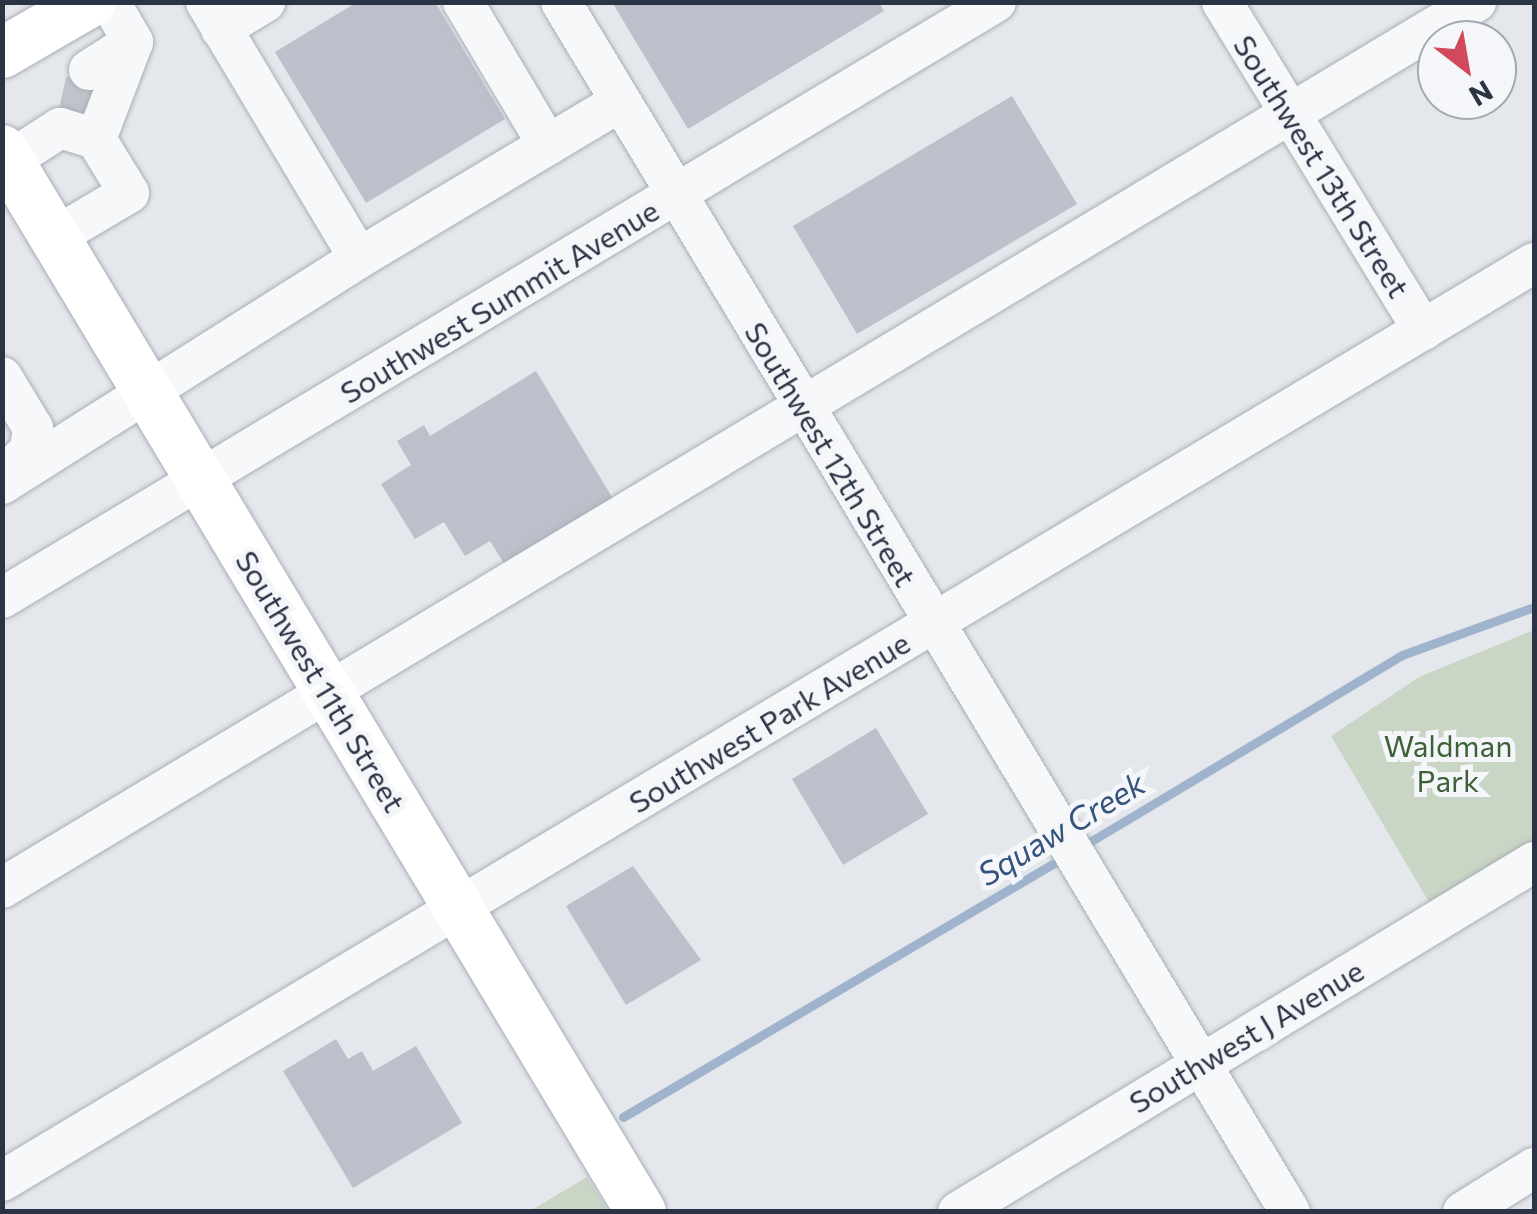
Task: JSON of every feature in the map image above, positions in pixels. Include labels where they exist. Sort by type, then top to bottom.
[{"type":"main road","points":[[2,54],[75,11]]},
{"type":"main road","name":"Southwest 11th Street","points":[[6,155],[640,1212]]},
{"type":"street","points":[[110,2],[133,42]]},
{"type":"street","points":[[265,2],[213,16],[359,258]]},
{"type":"street","points":[[463,2],[548,145]]},
{"type":"street","name":"Southwest 12th Street","points":[[561,2],[1290,1212]]},
{"type":"street","name":"Southwest Summit Avenue","points":[[2,598],[996,2]]},
{"type":"street","name":"Southwest 13th Street","points":[[1222,2],[1423,330]]},
{"type":"street","points":[[2,888],[1476,2]]},
{"type":"street","points":[[75,11],[87,75],[133,42]]},
{"type":"street","points":[[82,131],[133,42]]},
{"type":"street","points":[[2,484],[148,394],[194,355],[620,102]]},
{"type":"street","points":[[6,155],[60,128],[82,131],[129,193],[55,237]]},
{"type":"street","name":"Southwest Park Avenue","points":[[2,1181],[1534,263]]},
{"type":"street","points":[[2,355],[59,449]]},
{"type":"street","points":[[2,377],[33,428],[30,450],[2,476]]},
{"type":"street","name":"Southwest J Avenue","points":[[958,1212],[1534,862]]},
{"type":"street","points":[[1463,1212],[1534,1168]]},
{"type":"green space","name":"Waldman Park","points":[[1534,630],[1534,864],[1439,919],[1331,736],[1419,677]]},
{"type":"green space","points":[[587,1177],[608,1211],[530,1211]]},
{"type":"building","points":[[357,2],[435,2],[505,119],[366,203],[275,52]]},
{"type":"building","points":[[612,2],[879,2],[884,11],[688,129]]},
{"type":"building","points":[[1012,96],[1077,204],[857,334],[793,226]]},
{"type":"building","points":[[536,371],[618,507],[510,573],[490,541],[465,556],[444,522],[415,539],[381,484],[411,465],[397,441],[424,425],[430,436]]},
{"type":"building","points":[[876,728],[928,814],[843,865],[792,779]]},
{"type":"building","points":[[633,866],[701,960],[626,1005],[566,906]]},
{"type":"building","points":[[336,1039],[348,1059],[362,1051],[373,1071],[416,1046],[462,1123],[353,1188],[283,1071]]},
{"type":"waterway","name":"Squaw Creek","points":[[1083,846],[1402,655],[1534,607]]},
{"type":"waterway","name":"Squaw Creek","points":[[623,1117],[1066,856]]},
{"type":"tunnel","points":[[77,120],[86,80]]}]
